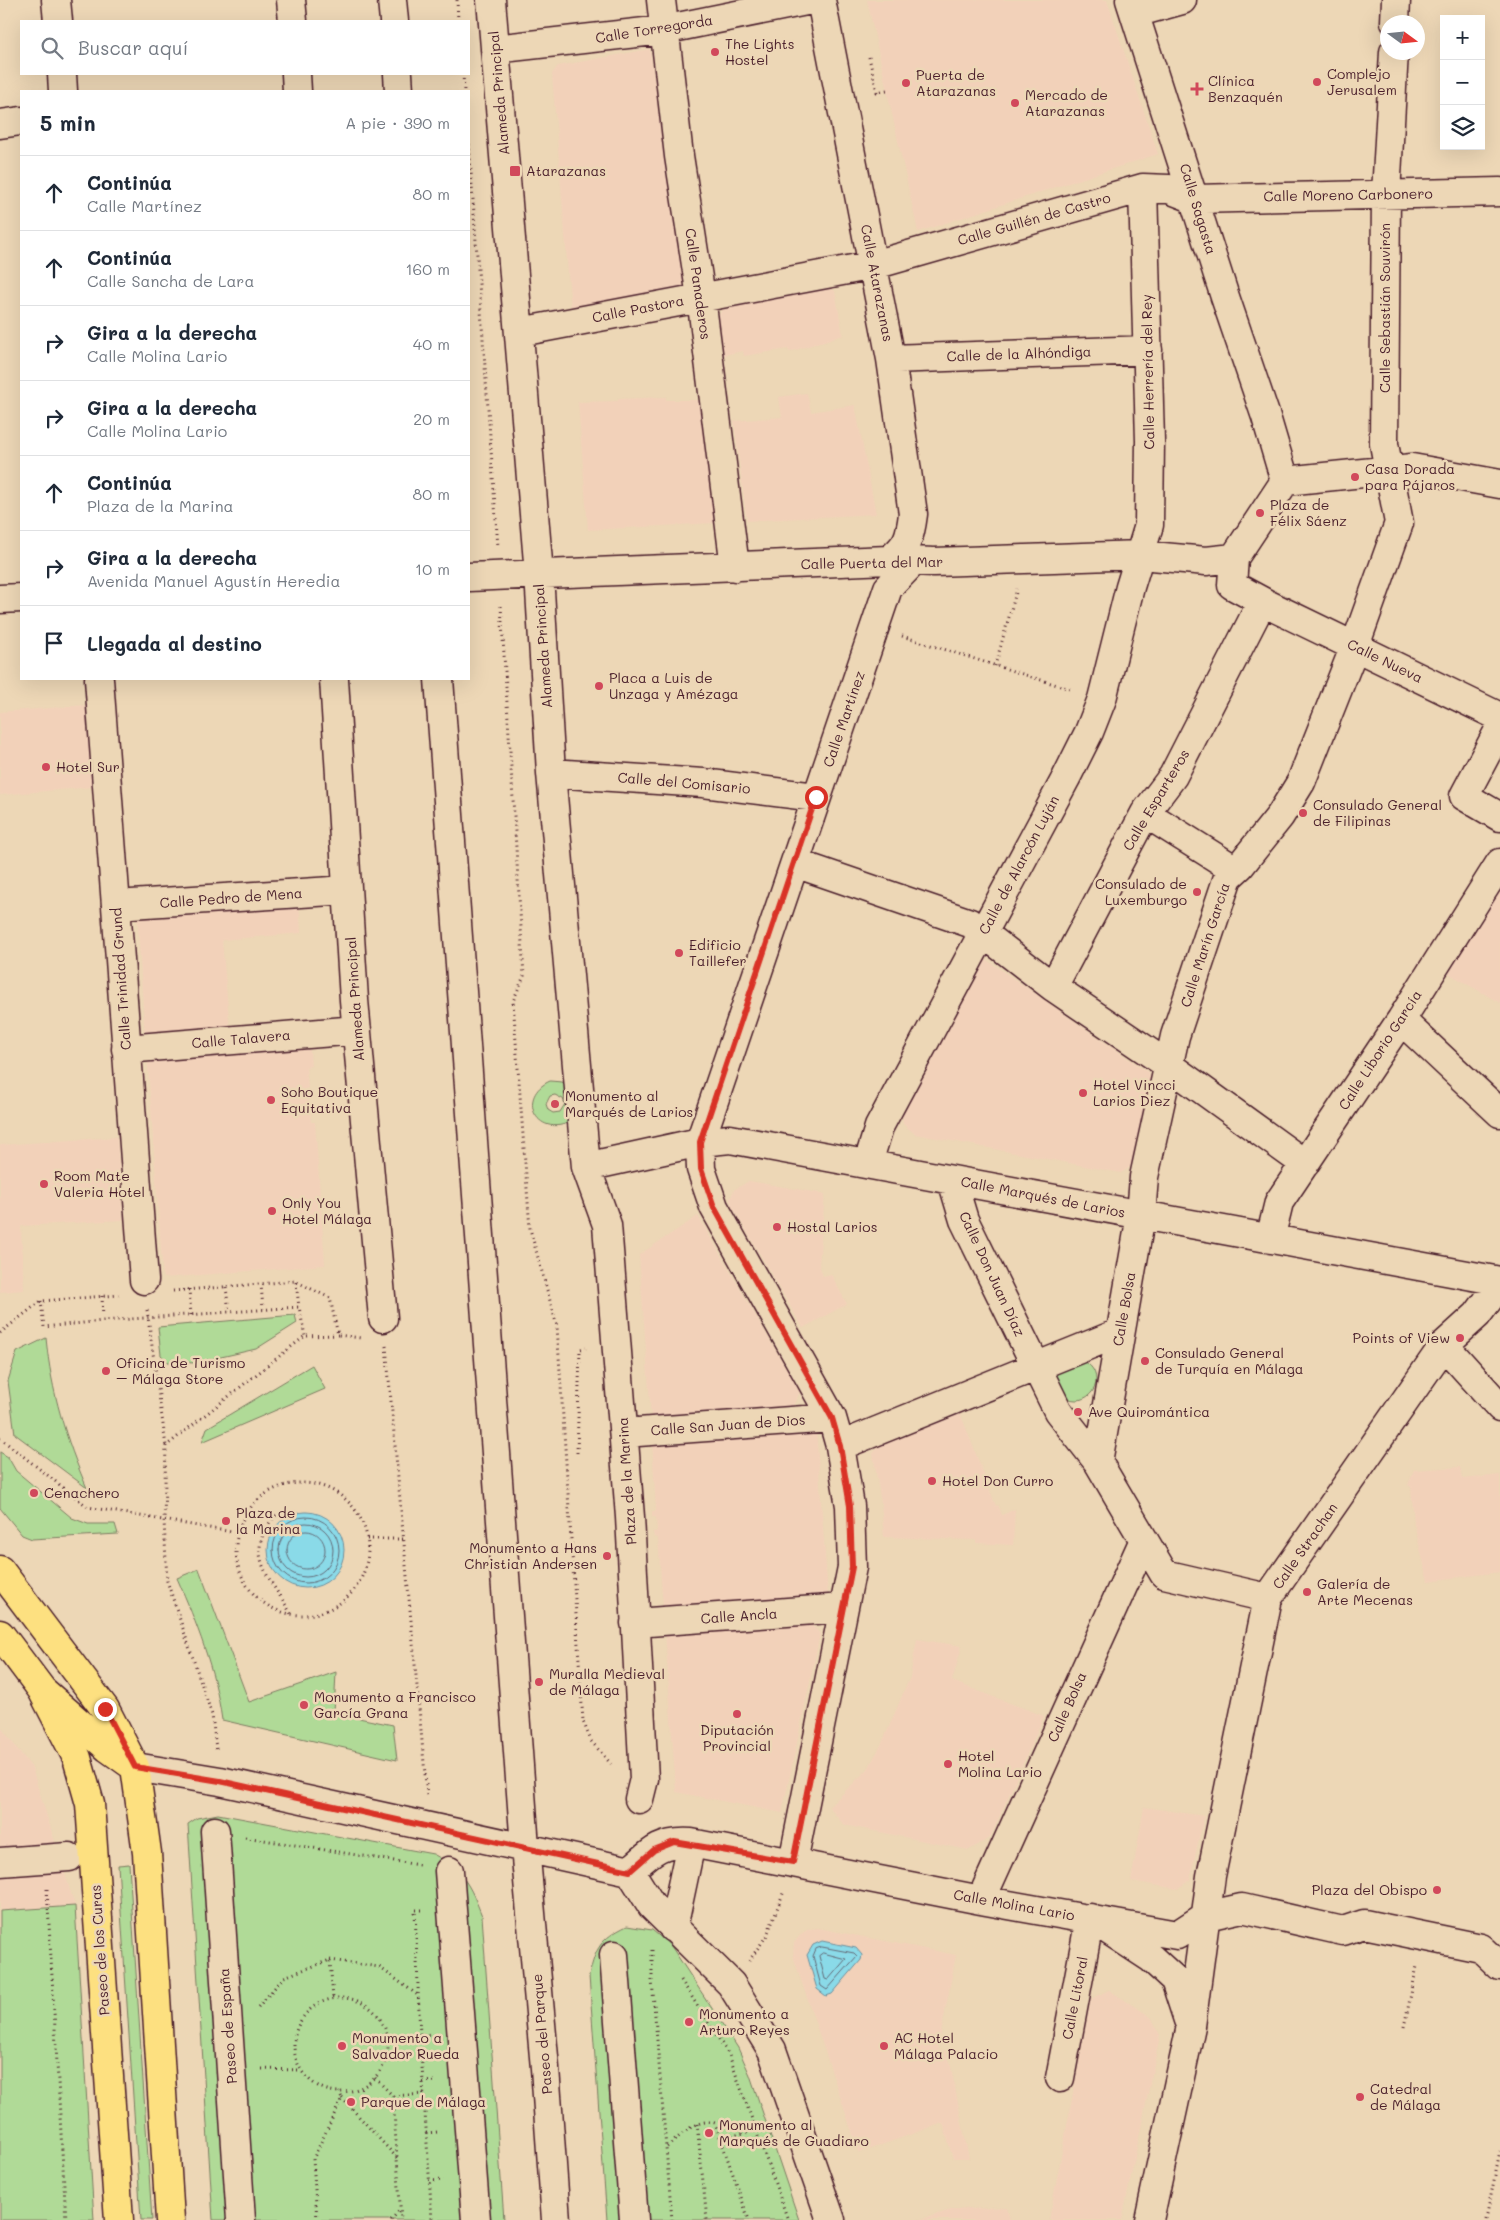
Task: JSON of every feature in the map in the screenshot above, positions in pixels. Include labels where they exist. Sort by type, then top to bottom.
[{"type":"main road","points":[[0,1570],[105,1709],[135,1767],[147,1853],[170,2220]]},
{"type":"main road","points":[[0,1634],[42,1690],[108,1748],[135,1767]]},
{"type":"main road","name":"Paseo de los Curas","points":[[42,1690],[77,1758],[90,1804],[118,2220]]},
{"type":"street","points":[[56,0],[58,20]]},
{"type":"street","points":[[291,0],[292,20]]},
{"type":"street","points":[[392,0],[394,20]]},
{"type":"street","name":"Alameda Principal","points":[[491,0],[539,574],[551,773],[586,1167]]},
{"type":"street","name":"Calle Panaderos","points":[[661,0],[679,156],[701,297],[727,568]]},
{"type":"street","name":"Calle Torregorda","points":[[495,49],[663,30],[811,0]]},
{"type":"street","name":"Calle Atarazanas","points":[[821,0],[891,359],[913,514],[910,537],[902,550],[901,560]]},
{"type":"street","points":[[1133,6],[1182,0]]},
{"type":"street","points":[[1395,15],[1396,0]]},
{"type":"street","name":"Calle Sagasta","points":[[1133,6],[1225,297],[1266,417],[1284,481]]},
{"type":"street","name":"Calle Sebastián Souvirón","points":[[1394,60],[1386,194],[1384,444],[1400,469],[1399,523]]},
{"type":"street","points":[[62,75],[63,90]]},
{"type":"street","points":[[296,75],[297,90]]},
{"type":"street","points":[[398,75],[399,90]]},
{"type":"street","points":[[0,124],[20,122]]},
{"type":"street","name":"Calle Guillén de Castro","points":[[874,264],[1143,188],[1169,189],[1195,199]]},
{"type":"street","name":"Calle Herrería del Rey","points":[[1141,555],[1149,525],[1148,350],[1143,188]]},
{"type":"street","name":"Calle Moreno Carbonero","points":[[1195,199],[1500,192]]},
{"type":"street","name":"Calle Pastora","points":[[520,332],[874,264]]},
{"type":"street","name":"Calle de la Alhóndiga","points":[[891,359],[1148,350]]},
{"type":"street","points":[[1234,558],[1284,481],[1400,469],[1500,484]]},
{"type":"street","name":"Calle Marín García","points":[[1140,1215],[1144,1177],[1174,1036],[1228,876],[1280,816],[1295,794],[1355,646],[1399,523]]},
{"type":"street","name":"Calle Puerta del Mar","points":[[539,574],[901,560],[1026,559],[1141,555],[1206,562],[1234,558]]},
{"type":"street","name":"Calle de Alarcón Luján","points":[[868,1163],[879,1127],[1086,739],[1102,699],[1141,555]]},
{"type":"street","name":"Calle Nueva","points":[[1234,558],[1232,585],[1263,606],[1355,646],[1500,717]]},
{"type":"street","name":"Calle Martínez","points":[[700,1142],[888,588],[901,560]]},
{"type":"street","points":[[727,568],[735,584],[874,578],[888,588]]},
{"type":"street","name":"Alameda Principal","points":[[470,578],[539,574]]},
{"type":"street","points":[[0,599],[20,598]]},
{"type":"street","name":"Calle Esparteros","points":[[1053,987],[1145,813],[1173,776],[1263,606]]},
{"type":"street","name":"Calle Trinidad Grund","points":[[99,680],[144,1286]]},
{"type":"street","name":"Alameda Principal","points":[[334,680],[357,1030],[385,1330]]},
{"type":"street","points":[[439,680],[525,1848]]},
{"type":"street","points":[[1500,728],[1464,796],[1500,817]]},
{"type":"street","name":"Calle del Comisario","points":[[551,773],[703,783],[816,797]]},
{"type":"street","points":[[1145,813],[1234,871]]},
{"type":"street","points":[[795,863],[970,923],[1053,987],[1168,1065],[1305,1164]]},
{"type":"street","name":"Calle Liborio García","points":[[1270,1239],[1278,1202],[1401,1020],[1500,863]]},
{"type":"street","name":"Calle Pedro de Mena","points":[[116,905],[347,890]]},
{"type":"street","points":[[1401,1020],[1500,1113]]},
{"type":"street","name":"Calle Talavera","points":[[126,1049],[357,1030]]},
{"type":"street","name":"Calle Marqués de Larios","points":[[586,1167],[700,1142],[730,1139],[868,1163],[1500,1283]]},
{"type":"street","points":[[700,1142],[701,1169],[714,1207],[832,1418],[840,1446],[850,1506],[852,1567],[793,1862]]},
{"type":"street","name":"Plaza de la Marina","points":[[586,1167],[607,1225],[624,1433],[644,1779],[639,1799]]},
{"type":"street","name":"Calle Don Juan Díaz","points":[[952,1180],[964,1220],[1036,1368]]},
{"type":"street","name":"Calle Bolsa","points":[[1098,1462],[1140,1215]]},
{"type":"street","name":"Calle Strachan","points":[[1149,2220],[1190,2026],[1211,1876],[1268,1598],[1444,1346],[1477,1314],[1500,1283]]},
{"type":"street","points":[[840,1446],[1119,1333]]},
{"type":"street","points":[[1444,1346],[1500,1407]]},
{"type":"street","points":[[1036,1368],[1058,1410],[1098,1462],[1143,1542],[1164,1574],[1268,1598]]},
{"type":"street","name":"Calle San Juan de Dios","points":[[624,1433],[832,1418]]},
{"type":"street","name":"Calle Bolsa","points":[[981,1900],[1143,1542]]},
{"type":"street","name":"Calle Ancla","points":[[635,1623],[843,1608]]},
{"type":"street","points":[[135,1767],[220,1781],[630,1871],[652,1906],[731,1984],[772,2050],[831,2220]]},
{"type":"street","name":"Paseo de España","points":[[215,1832],[241,2220]]},
{"type":"street","name":"Calle Molina Lario","points":[[630,1871],[654,1850],[674,1842],[690,1843],[981,1900],[1177,1935],[1206,1916],[1242,1908],[1343,1931],[1364,1924],[1421,1943],[1481,1948],[1500,1966]]},
{"type":"street","points":[[673,1928],[690,1843]]},
{"type":"street","name":"Paseo del Parque","points":[[525,1848],[556,2220]]},
{"type":"street","points":[[0,1862],[68,1857]]},
{"type":"street","points":[[449,1871],[476,2220]]},
{"type":"street","points":[[1090,1918],[1151,1958],[1175,1980],[1190,2026]]},
{"type":"street","name":"Calle Litoral","points":[[1060,2078],[1090,1918]]},
{"type":"street","points":[[614,1955],[634,2220]]},
{"type":"path","points":[[456,0],[458,20]]},
{"type":"path","points":[[869,57],[877,92],[887,90]]},
{"type":"path","points":[[463,75],[464,90]]},
{"type":"path","points":[[470,158],[500,576],[524,976],[513,1001],[530,1229],[557,1326]]},
{"type":"path","points":[[995,666],[1026,559]]},
{"type":"path","points":[[876,628],[1102,699]]},
{"type":"path","points":[[0,1332],[42,1301],[102,1296],[144,1286],[190,1289],[296,1282],[330,1298],[338,1335]]},
{"type":"path","points":[[296,1282],[298,1307],[305,1336]]},
{"type":"path","points":[[261,1284],[263,1309]]},
{"type":"path","points":[[144,1286],[166,1446],[164,1520],[167,1581],[212,1715]]},
{"type":"path","points":[[226,1287],[229,1312]]},
{"type":"path","points":[[190,1289],[191,1315]]},
{"type":"path","points":[[102,1296],[103,1321]]},
{"type":"path","points":[[42,1301],[44,1327],[298,1307]]},
{"type":"path","points":[[166,1446],[305,1336],[385,1330],[424,1766]]},
{"type":"path","points":[[577,1453],[580,1349],[586,1348]]},
{"type":"path","points":[[0,1438],[88,1507],[238,1533]]},
{"type":"path","points":[[305,1483],[329,1489],[343,1497],[358,1516],[367,1539],[367,1557],[363,1574],[354,1590],[341,1602],[326,1610],[309,1615],[291,1614],[266,1604],[247,1586],[239,1569],[236,1551],[238,1533],[253,1504],[281,1486],[305,1483]]},
{"type":"path","points":[[276,1515],[265,1527],[259,1547],[260,1563],[291,1614]]},
{"type":"path","points":[[367,1539],[404,1539]]},
{"type":"path","points":[[215,1832],[449,1871]]},
{"type":"path","points":[[746,1966],[767,1935],[777,1912],[793,1862]]},
{"type":"path","points":[[46,1908],[66,2220]]},
{"type":"path","points":[[1404,2027],[1421,1943]]},
{"type":"path","points":[[643,1948],[660,1955]]},
{"type":"path","points":[[330,1960],[333,1999]]},
{"type":"path","points":[[228,2033],[249,2016],[284,1978],[330,1960],[379,1967],[420,1996],[420,2036],[432,2220]]},
{"type":"path","points":[[678,1976],[729,2055],[788,2220]]},
{"type":"path","points":[[333,1999],[348,1999],[363,2003],[375,2012],[384,2025],[388,2039],[388,2054],[383,2067],[375,2078],[365,2086],[352,2092],[324,2089],[311,2081],[301,2070],[295,2056],[295,2041],[299,2026],[307,2013],[319,2004],[333,1999]]},
{"type":"path","points":[[388,2039],[462,2030]]},
{"type":"path","points":[[231,2068],[301,2070]]},
{"type":"path","points":[[375,2078],[393,2096],[401,2220]]},
{"type":"path","points":[[339,2092],[342,2098],[397,2158]]},
{"type":"path","points":[[393,2096],[424,2094]]},
{"type":"path","points":[[317,2220],[312,2159],[342,2098]]},
{"type":"path","points":[[666,2148],[697,2123],[706,2120],[715,2122],[749,2220]]},
{"type":"path","points":[[697,2123],[707,2220]]},
{"type":"path","points":[[722,2138],[757,2129],[798,2123]]},
{"type":"path","points":[[1486,2220],[1500,2151]]},
{"type":"path","points":[[391,2220],[400,2209]]},
{"type":"shaded area","name":"Mercado de Atarazanas","points":[[867,0],[1107,0],[1158,154],[918,232]]},
{"type":"shaded area","points":[[650,49],[684,288],[571,310],[552,74],[558,66]]},
{"type":"shaded area","points":[[822,282],[835,291],[843,335],[789,352],[788,349],[744,356],[743,351],[724,355],[719,315],[727,302]]},
{"type":"shaded area","points":[[807,393],[811,412],[855,405],[876,514],[747,521],[734,421],[782,417],[779,397]]},
{"type":"shaded area","points":[[666,397],[666,400],[699,400],[715,523],[588,530],[578,402]]},
{"type":"shaded area","name":"Hotel Sur","points":[[87,705],[92,787],[0,795],[0,712]]},
{"type":"shaded area","points":[[1500,891],[1500,1003],[1448,973]]},
{"type":"shaded area","points":[[299,900],[301,933],[222,940],[230,1031],[145,1038],[137,912]]},
{"type":"shaded area","points":[[984,958],[1149,1073],[1151,1082],[1133,1165],[1121,1173],[915,1134],[903,1124],[902,1111]]},
{"type":"shaded area","points":[[309,1040],[311,1066],[306,1067],[311,1122],[315,1122],[325,1265],[163,1278],[147,1054]]},
{"type":"shaded area","points":[[117,1137],[123,1220],[21,1226],[24,1290],[0,1292],[0,1145]]},
{"type":"shaded area","points":[[749,1181],[825,1194],[819,1264],[823,1276],[831,1274],[847,1304],[803,1328],[731,1205],[730,1199],[734,1190]]},
{"type":"shaded area","points":[[698,1216],[800,1392],[792,1408],[651,1417],[639,1255]]},
{"type":"shaded area","name":"Hotel Don Curro","points":[[959,1410],[996,1506],[998,1505],[1002,1515],[1015,1509],[1013,1545],[976,1543],[976,1540],[884,1537],[873,1454],[882,1440]]},
{"type":"shaded area","points":[[816,1429],[828,1597],[663,1607],[658,1538],[654,1537],[653,1532],[657,1531],[656,1517],[652,1517],[652,1511],[656,1511],[652,1440]]},
{"type":"shaded area","points":[[1460,1467],[1463,1479],[1500,1475],[1500,1572],[1428,1581],[1414,1524],[1411,1487],[1408,1485],[1414,1470]]},
{"type":"shaded area","name":"Diputación Provincial","points":[[809,1622],[820,1634],[782,1813],[676,1792],[665,1631]]},
{"type":"shaded area","points":[[917,1639],[962,1646],[952,1681],[1044,1716],[990,1838],[969,1850],[844,1825],[829,1807],[868,1769],[883,1741],[910,1677]]},
{"type":"shaded area","points":[[0,1726],[32,1768],[75,1906],[94,2220],[0,2220]]},
{"type":"shaded area","points":[[1144,1807],[1204,1816],[1190,1880],[1177,1889],[1131,1881]]},
{"type":"shaded area","points":[[818,1928],[956,1955],[938,2049],[948,2052],[969,2159],[953,2159],[943,2123],[859,2153],[793,1956],[794,1943],[802,1933],[809,1929]]},
{"type":"shaded area","points":[[1109,1990],[1151,2017],[1160,2035],[1122,2220],[1049,2220],[1091,1999]]},
{"type":"shaded area","points":[[1007,2207],[1010,2220],[919,2220],[951,2210]]},
{"type":"green space","points":[[550,1081],[562,1082],[572,1088],[572,1121],[559,1125],[549,1125],[540,1121],[535,1114],[533,1105],[534,1096],[540,1088]],"holes":[[[555,1095],[563,1099],[565,1104],[560,1112],[553,1113],[548,1110],[546,1104],[550,1096]]]},
{"type":"green space","points":[[295,1315],[297,1323],[256,1349],[195,1363],[168,1362],[161,1355],[158,1327]]},
{"type":"green space","points":[[46,1338],[48,1358],[60,1415],[72,1452],[87,1488],[15,1434],[8,1381],[17,1352]]},
{"type":"green space","points":[[1080,1360],[1087,1363],[1093,1369],[1096,1380],[1095,1388],[1087,1397],[1080,1400],[1072,1400],[1065,1397],[1057,1388],[1056,1376],[1059,1369],[1068,1361]]},
{"type":"green space","points":[[312,1365],[325,1389],[202,1442],[207,1428]]},
{"type":"green space","points":[[0,1452],[8,1457],[16,1471],[72,1518],[88,1524],[115,1524],[118,1534],[32,1539],[22,1535],[0,1508]]},
{"type":"green space","points":[[199,1569],[249,1702],[336,1672],[334,1713],[393,1725],[397,1760],[222,1720],[210,1665],[177,1578]]},
{"type":"green space","name":"Parque de Málaga","points":[[218,1814],[433,1854],[452,1866],[464,1879],[474,1895],[482,1916],[504,2220],[213,2220],[188,1824],[197,1818]]},
{"type":"green space","points":[[129,1864],[152,2220],[141,2220],[118,1865]]},
{"type":"green space","points":[[75,1906],[94,2220],[0,2220],[0,1911]]},
{"type":"green space","points":[[627,1926],[652,1930],[671,1946],[738,2048],[750,2075],[799,2220],[607,2220],[589,1976],[600,1945],[611,1935]]},
{"type":"water","points":[[306,1512],[320,1515],[333,1523],[341,1536],[344,1550],[341,1564],[333,1577],[320,1585],[306,1588],[292,1585],[279,1577],[271,1564],[268,1550],[271,1536],[279,1523],[292,1515]]},
{"type":"water","points":[[822,1941],[856,1948],[862,1955],[861,1960],[832,1994],[826,1996],[817,1989],[807,1955],[813,1945]]},
{"type":"place","name":"The Lights Hostel","points":[[715,52]]},
{"type":"place","name":"Complejo Jerusalem","points":[[1317,82]]},
{"type":"place","name":"Puerta de Atarazanas","points":[[906,83]]},
{"type":"place","name":"Clínica Benzaquén","points":[[1197,89]]},
{"type":"place","name":"Mercado de Atarazanas","points":[[1015,103]]},
{"type":"place","name":"Atarazanas","points":[[515,171]]},
{"type":"place","name":"Casa Dorada para Pájaros","points":[[1355,477]]},
{"type":"place","name":"Plaza de Félix Sáenz","points":[[1260,513]]},
{"type":"place","name":"Placa a Luis de Unzaga y Amézaga","points":[[599,686]]},
{"type":"place","name":"Hotel Sur","points":[[46,767]]},
{"type":"place","name":"Consulado General de Filipinas","points":[[1303,813]]},
{"type":"place","name":"Consulado de Luxemburgo","points":[[1197,892]]},
{"type":"place","name":"Edificio Taillefer","points":[[679,953]]},
{"type":"place","name":"Hotel Vincci Larios Diez","points":[[1083,1093]]},
{"type":"place","name":"Soho Boutique Equitativa","points":[[271,1100]]},
{"type":"place","name":"Monumento al Marqués de Larios","points":[[555,1104]]},
{"type":"place","name":"Room Mate Valeria Hotel","points":[[44,1184]]},
{"type":"place","name":"Only You Hotel Málaga","points":[[272,1211]]},
{"type":"place","name":"Hostal Larios","points":[[777,1227]]},
{"type":"place","name":"Points of View","points":[[1460,1338]]},
{"type":"place","name":"Consulado General de Turquía en Málaga","points":[[1145,1361]]},
{"type":"place","name":"Oficina de Turismo – Málaga Store","points":[[106,1371]]},
{"type":"place","name":"Ave Quiromántica","points":[[1078,1412]]},
{"type":"place","name":"Hotel Don Curro","points":[[932,1481]]},
{"type":"place","name":"Cenachero","points":[[34,1493]]},
{"type":"place","name":"Plaza de la Marina","points":[[226,1521]]},
{"type":"place","name":"Monumento a Hans Christian Andersen","points":[[607,1556]]},
{"type":"place","name":"Galería de Arte Mecenas","points":[[1307,1592]]},
{"type":"place","name":"Muralla Medieval de Málaga","points":[[539,1682]]},
{"type":"place","name":"Monumento a Francisco García Grana","points":[[304,1705]]},
{"type":"place","name":"Diputación Provincial","points":[[737,1714]]},
{"type":"place","name":"Hotel Molina Lario","points":[[948,1764]]},
{"type":"place","name":"Plaza del Obispo","points":[[1437,1890]]},
{"type":"place","name":"Monumento a Arturo Reyes","points":[[689,2022]]},
{"type":"place","name":"Monumento a Salvador Rueda","points":[[342,2046]]},
{"type":"place","name":"AC Hotel Málaga Palacio","points":[[884,2046]]},
{"type":"place","name":"Catedral de Málaga","points":[[1360,2097]]},
{"type":"place","name":"Parque de Málaga","points":[[351,2102]]},
{"type":"place","name":"Monumento al Marqués de Guadiaro","points":[[709,2133]]},
{"type":"route","points":[[105,1709],[135,1767],[220,1781],[630,1871],[654,1850],[674,1842],[690,1843],[793,1862],[852,1567],[850,1506],[840,1446],[832,1418],[714,1207],[701,1169],[700,1142],[816,797]]}]
